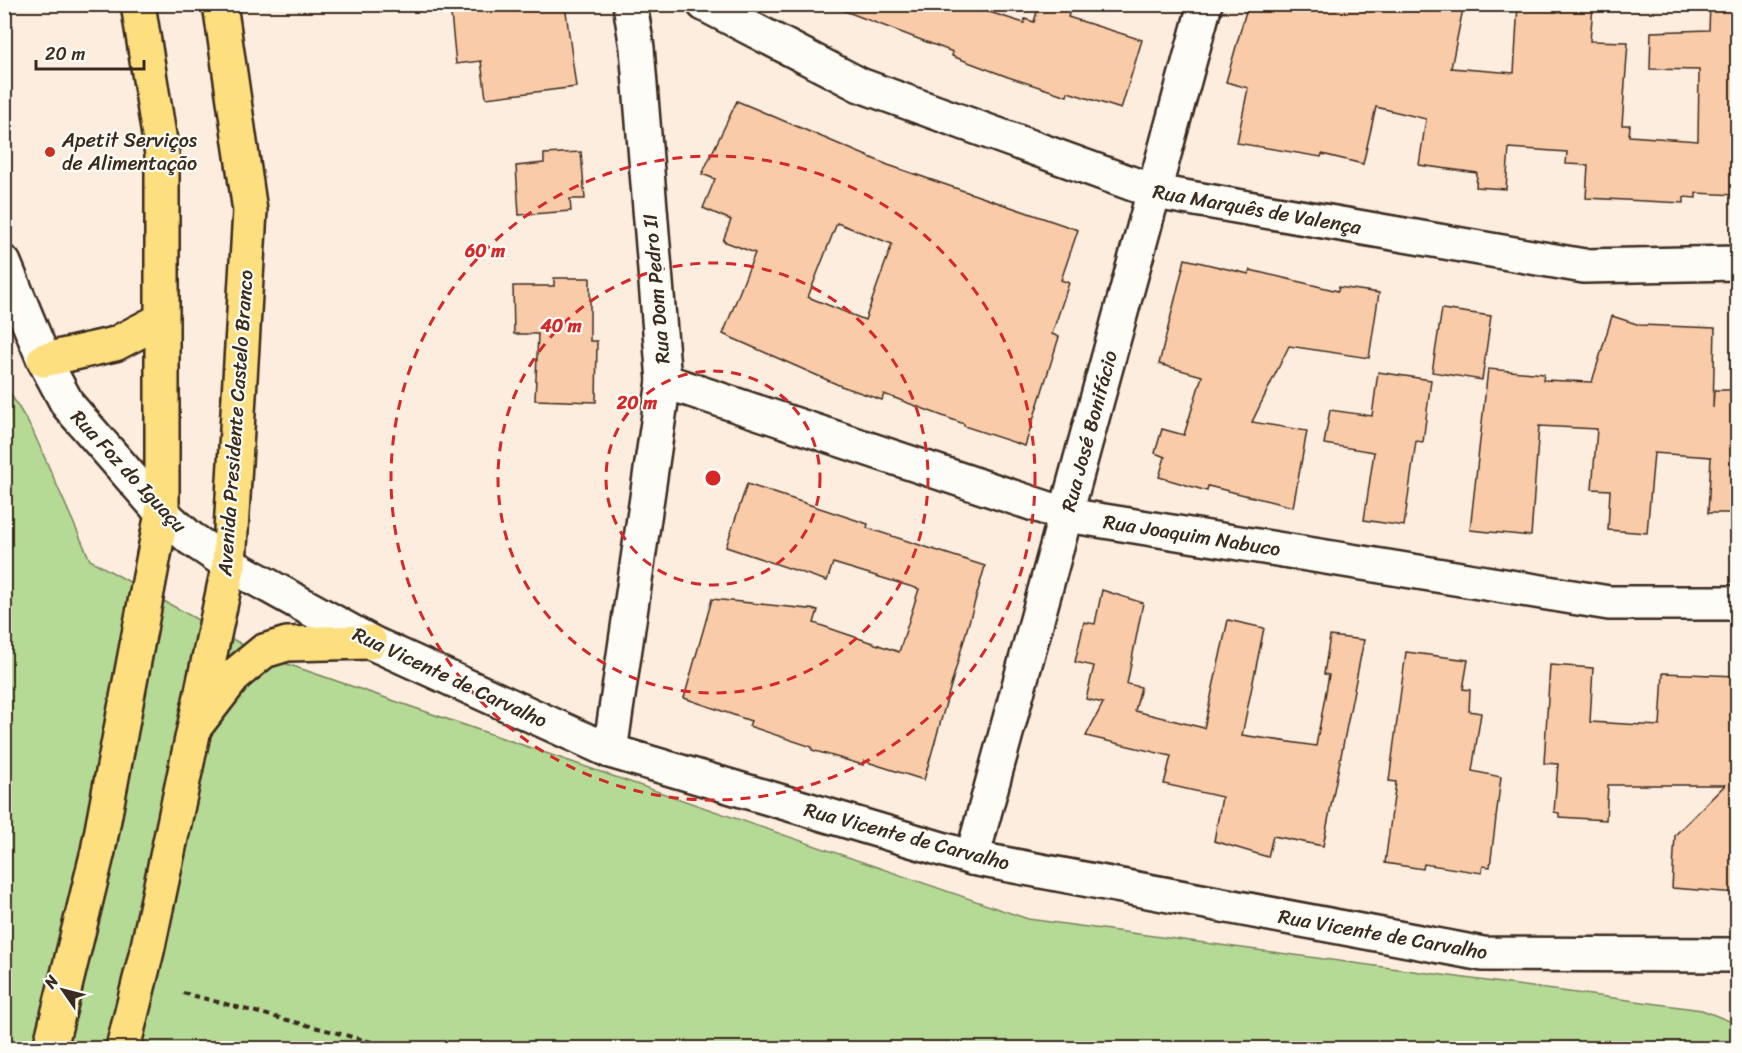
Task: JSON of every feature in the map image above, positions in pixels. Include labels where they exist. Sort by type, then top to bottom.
[{"type":"main road","points":[[51,1039],[98,851],[162,513],[162,154],[138,4]]},
{"type":"main road","name":"Avenida Presidente Castelo Branco","points":[[123,1048],[147,951],[229,564],[250,211],[220,4]]},
{"type":"main road","points":[[44,360],[115,344],[162,320]]},
{"type":"main road","points":[[193,729],[236,674],[264,651],[287,644],[370,642]]},
{"type":"street","name":"Rua Dom Pedro II","points":[[610,752],[664,381],[637,48],[630,4]]},
{"type":"street","name":"Rua Marquês de Valença","points":[[704,4],[860,85],[1155,192],[1584,266],[1737,263]]},
{"type":"street","name":"Rua José Bonifácio","points":[[972,858],[1205,4]]},
{"type":"street","name":"Rua Foz do Iguaçu","points":[[4,263],[44,360],[68,405],[162,513],[190,538],[229,564]]},
{"type":"street","name":"Rua Joaquim Nabuco","points":[[664,381],[1067,515],[1609,603],[1737,603]]},
{"type":"street","name":"Rua Vicente de Carvalho","points":[[229,564],[370,642],[610,752],[972,858],[1482,954],[1737,955]]},
{"type":"path","points":[[183,993],[394,1048]]},
{"type":"green space","points":[[4,383],[32,429],[90,560],[261,655],[1028,919],[1702,1010],[1737,1024],[1737,1048],[5,1048]]},
{"type":"building","points":[[450,4],[565,4],[576,87],[486,98],[481,61],[456,64]]},
{"type":"building","points":[[834,4],[964,4],[1024,23],[1025,19],[1034,22],[1039,4],[1072,4],[1068,17],[1142,40],[1121,109],[1068,92],[1067,96],[1008,77],[952,56],[953,52],[834,7]]},
{"type":"building","points":[[1248,4],[1464,4],[1451,68],[1514,73],[1518,4],[1572,4],[1593,7],[1590,41],[1628,42],[1622,125],[1630,125],[1629,136],[1698,141],[1699,70],[1650,69],[1651,32],[1709,30],[1710,4],[1737,4],[1737,195],[1696,193],[1696,198],[1684,197],[1684,203],[1586,198],[1588,165],[1566,164],[1567,152],[1509,148],[1506,189],[1476,187],[1477,173],[1419,165],[1426,119],[1376,107],[1363,164],[1322,154],[1321,157],[1237,143],[1248,88],[1226,82]]},
{"type":"building","points":[[737,101],[888,165],[1078,230],[1061,280],[1069,283],[1052,334],[1059,337],[1025,446],[964,426],[964,424],[884,394],[882,400],[841,386],[723,334],[755,253],[723,241],[731,220],[703,208],[715,179],[702,174]],"holes":[[[837,223],[892,244],[865,320],[808,297]]]},
{"type":"building","points":[[581,152],[585,199],[570,199],[571,211],[519,215],[516,166],[544,163],[544,154]]},
{"type":"building","points":[[1185,259],[1249,274],[1250,270],[1338,291],[1339,287],[1379,293],[1369,358],[1289,346],[1252,422],[1307,431],[1293,507],[1208,486],[1207,491],[1159,477],[1165,457],[1155,453],[1162,429],[1184,435],[1202,376],[1159,364]]},
{"type":"building","points":[[554,278],[590,278],[590,341],[597,341],[596,402],[535,400],[538,334],[514,334],[513,286],[554,286]]},
{"type":"building","points":[[1442,309],[1491,316],[1482,380],[1432,372]]},
{"type":"building","points":[[1612,316],[1640,325],[1715,328],[1713,408],[1714,390],[1737,390],[1737,513],[1708,513],[1711,457],[1654,453],[1647,533],[1608,530],[1610,490],[1592,489],[1597,429],[1539,426],[1531,536],[1470,530],[1488,369],[1544,374],[1543,380],[1592,382]]},
{"type":"building","points":[[1378,372],[1431,380],[1423,442],[1416,441],[1404,526],[1364,520],[1374,452],[1324,444],[1330,410],[1372,416]]},
{"type":"building","points":[[747,484],[868,524],[867,528],[985,566],[924,780],[864,761],[863,765],[812,750],[812,747],[749,726],[751,721],[684,698],[712,599],[818,610],[814,623],[899,652],[919,589],[833,563],[827,581],[726,547]]},
{"type":"building","points":[[1102,590],[1143,603],[1127,684],[1141,687],[1135,711],[1204,728],[1228,620],[1264,628],[1242,735],[1316,746],[1329,675],[1324,674],[1330,636],[1364,640],[1323,846],[1273,836],[1268,857],[1214,841],[1222,797],[1164,784],[1171,756],[1086,736],[1103,703],[1086,699],[1094,666],[1075,662],[1084,622],[1095,624]]},
{"type":"building","points":[[1406,652],[1468,660],[1463,689],[1470,690],[1469,711],[1481,713],[1472,771],[1501,777],[1490,867],[1483,866],[1482,873],[1424,864],[1423,869],[1385,863],[1396,782],[1389,781]]},
{"type":"building","points":[[1550,665],[1593,668],[1590,722],[1660,726],[1663,673],[1737,676],[1737,893],[1672,888],[1675,835],[1725,785],[1608,785],[1606,820],[1559,817],[1559,813],[1554,812],[1558,764],[1544,763]]},
{"type":"place","name":"Apetit Serviços de Alimentação","points":[[50,152]]}]
